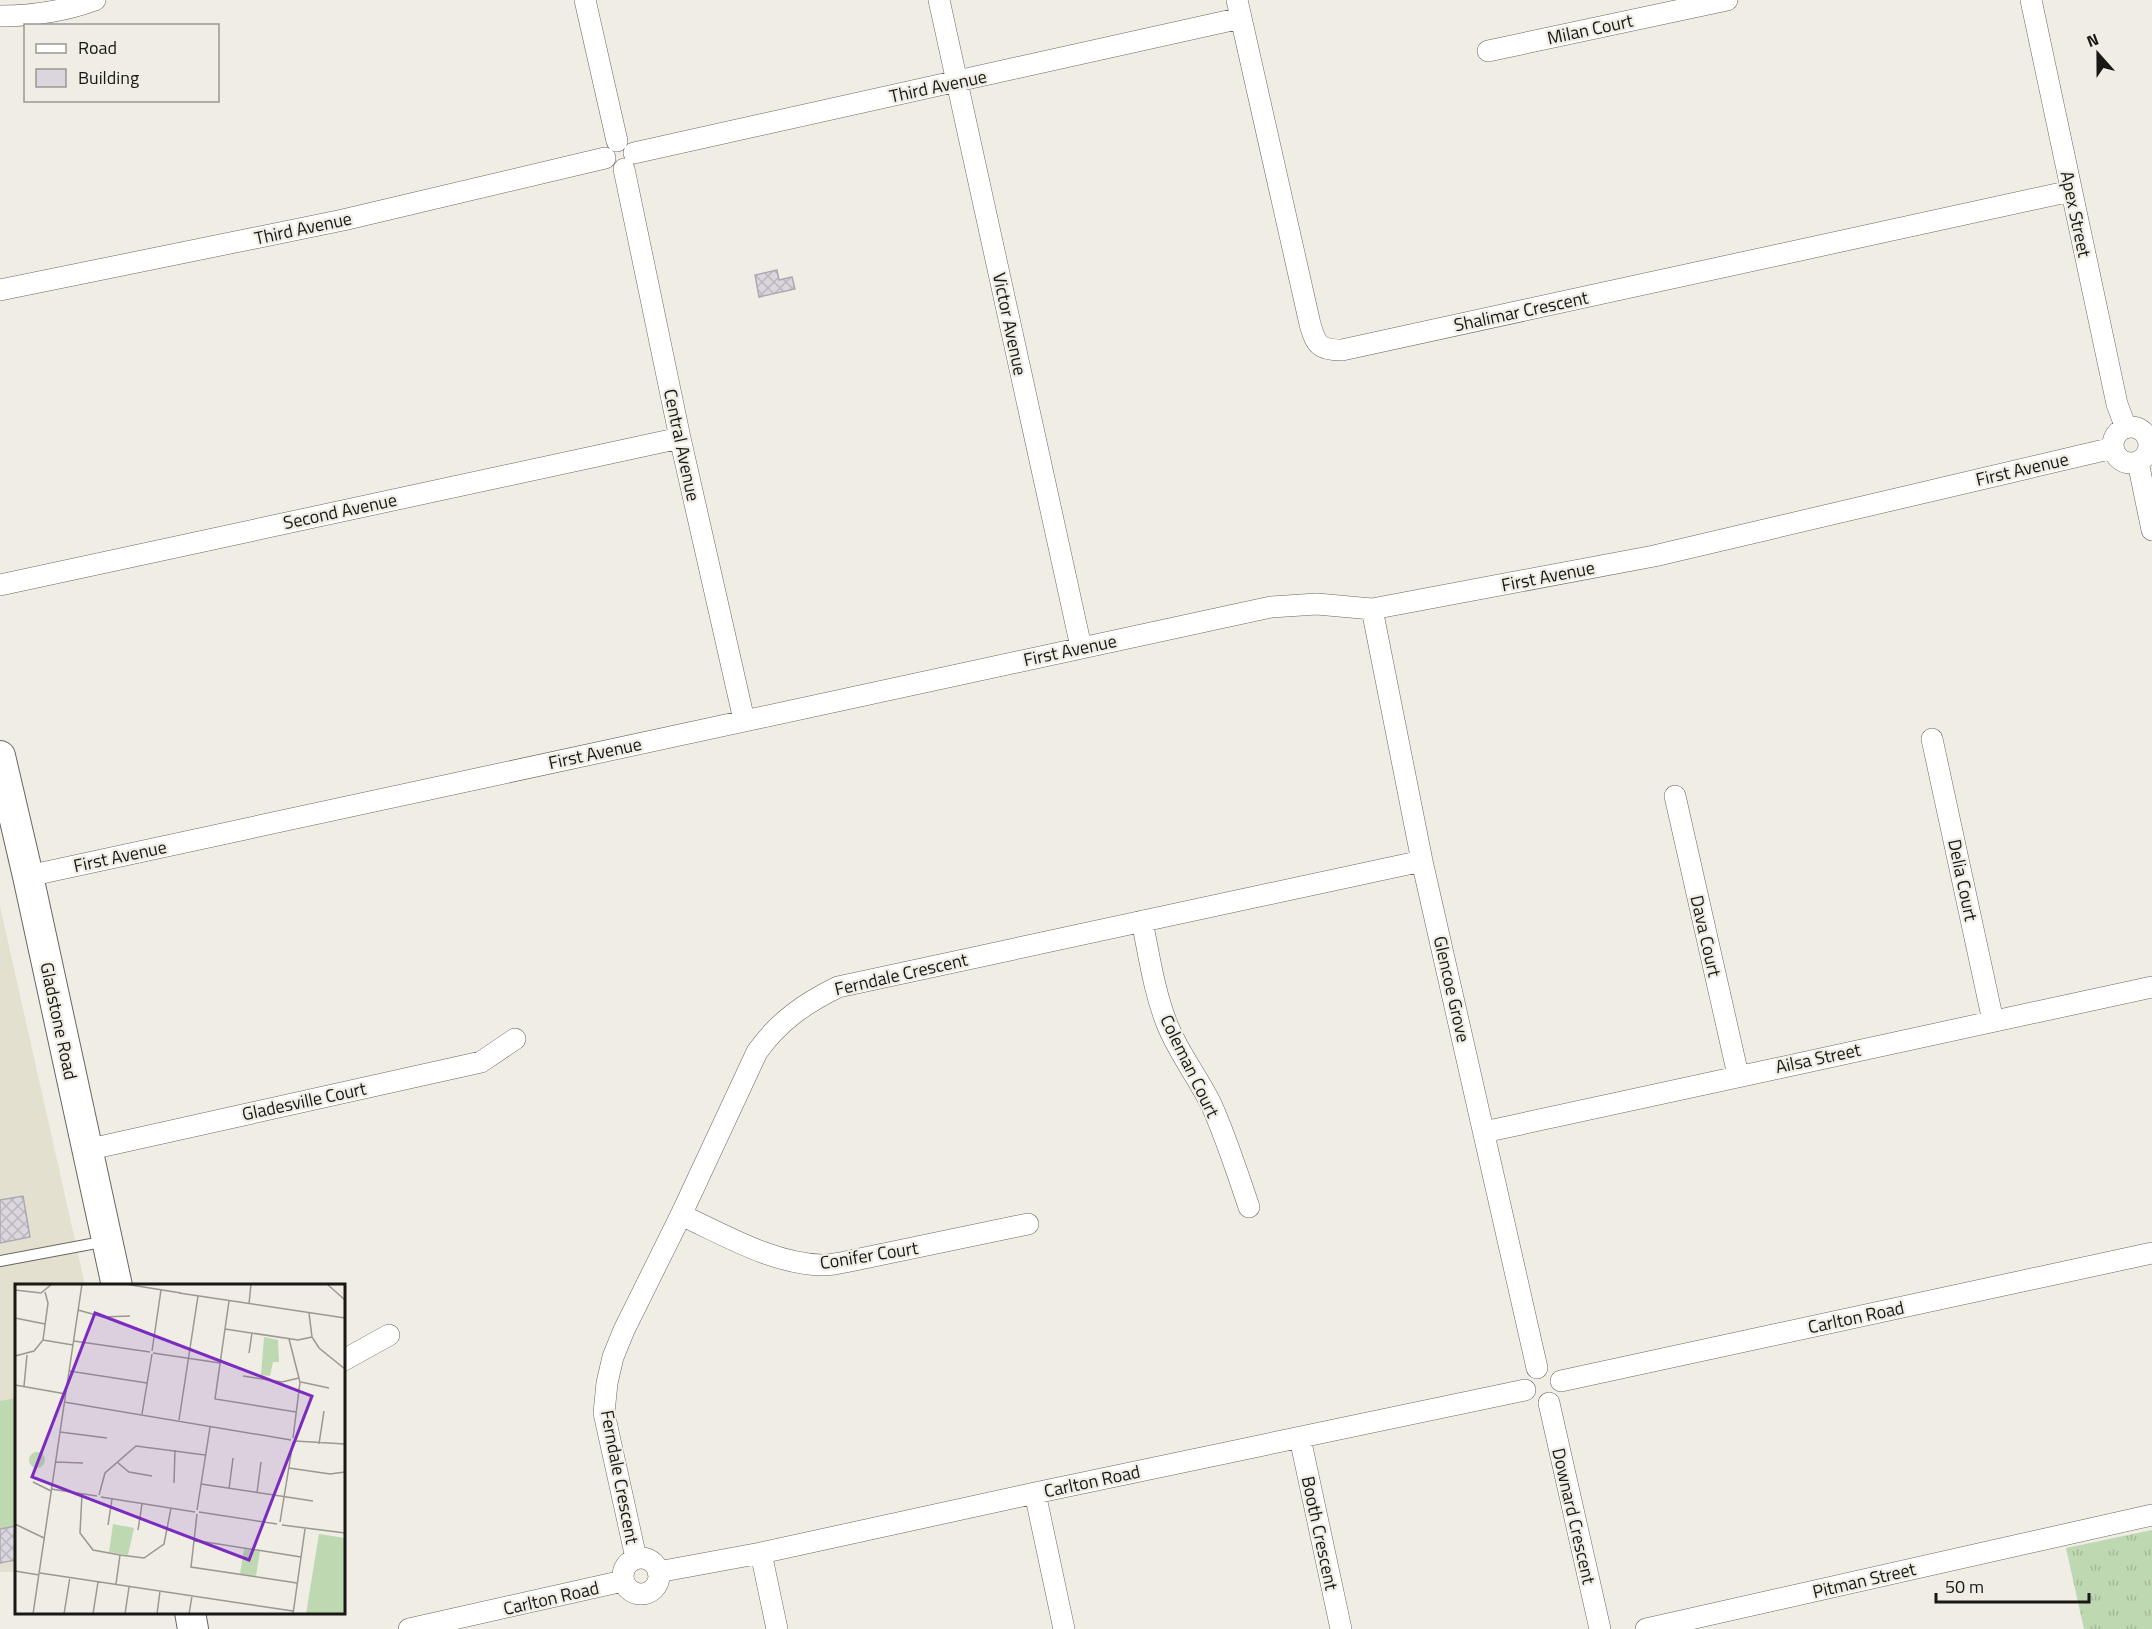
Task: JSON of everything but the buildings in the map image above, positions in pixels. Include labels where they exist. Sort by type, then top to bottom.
[{"type":"main road","name":"Gladstone Road","points":[[0,756],[5,798],[28,876],[117,1284]]},
{"type":"main road","points":[[190,1614],[193,1629]]},
{"type":"street","points":[[0,16],[22,16],[78,6],[95,0]]},
{"type":"street","name":"Central Avenue","points":[[585,0],[625,154],[680,438],[744,720]]},
{"type":"street","name":"Victor Avenue","points":[[939,0],[1081,647]]},
{"type":"street","name":"Milan Court","points":[[1488,51],[1726,0]]},
{"type":"street","name":"Apex Street","points":[[2031,0],[2117,404],[2126,428]]},
{"type":"street","name":"Third Avenue","points":[[0,291],[343,220],[605,159],[610,166],[619,170],[625,154],[957,82],[1239,9]]},
{"type":"street","name":"Shalimar Crescent","points":[[1239,9],[1313,336],[1321,347],[1330,350],[1353,348],[2071,191]]},
{"type":"street","points":[[2132,427],[2143,431],[2151,441],[2146,456],[2138,462],[2126,462],[2120,459],[2113,448],[2117,434],[2126,428],[2132,427]]},
{"type":"street","name":"Second Avenue","points":[[0,585],[680,438]]},
{"type":"street","name":"First Avenue","points":[[28,876],[1271,607],[1317,604],[1372,609],[1654,556],[2113,448]]},
{"type":"street","points":[[2138,462],[2152,530]]},
{"type":"street","name":"Glencoe Grove","points":[[1372,609],[1422,861],[1537,1368]]},
{"type":"street","name":"Delia Court","points":[[1932,739],[1993,1021]]},
{"type":"street","name":"Dava Court","points":[[1675,796],[1738,1076]]},
{"type":"street","name":"Ferndale Crescent","points":[[636,1558],[604,1413],[607,1383],[614,1357],[624,1330],[757,1052],[768,1037],[794,1011],[814,998],[838,987],[1422,861]]},
{"type":"street","name":"Coleman Court","points":[[1142,921],[1157,992],[1167,1023],[1180,1052],[1210,1103],[1249,1207]]},
{"type":"street","name":"Ailsa Street","points":[[1484,1132],[2152,987]]},
{"type":"street","name":"Gladesville Court","points":[[86,1150],[481,1062],[515,1039]]},
{"type":"street","name":"Conifer Court","points":[[681,1215],[769,1254],[799,1263],[823,1265],[1028,1224]]},
{"type":"street","name":"Carlton Road","points":[[1561,1381],[2152,1253]]},
{"type":"street","points":[[345,1359],[389,1335]]},
{"type":"street","points":[[1537,1368],[1549,1368],[1559,1376],[1561,1381],[1562,1386],[1558,1397],[1549,1403],[1537,1403],[1525,1390],[1528,1374],[1537,1368]]},
{"type":"street","name":"Carlton Road","points":[[658,1572],[761,1553],[1525,1390]]},
{"type":"street","name":"Downard Crescent","points":[[1549,1403],[1600,1629]]},
{"type":"street","name":"Booth Crescent","points":[[1300,1438],[1341,1629]]},
{"type":"street","points":[[1035,1493],[1064,1629]]},
{"type":"street","name":"Pitman Street","points":[[1646,1629],[2152,1515]]},
{"type":"street","points":[[761,1553],[777,1629]]},
{"type":"street","points":[[636,1558],[650,1561],[656,1566],[658,1572],[655,1587],[643,1594],[631,1591],[623,1581],[625,1568],[636,1558]]},
{"type":"street","name":"Carlton Road","points":[[409,1629],[489,1621],[623,1581]]},
{"type":"lane","points":[[0,1261],[107,1241]]},
{"type":"shaded area","points":[[0,906],[85,1284],[15,1284],[15,1572],[0,1572]]},
{"type":"green space","points":[[15,1398],[15,1526],[0,1529],[0,1401]]},
{"type":"green space","points":[[2152,1530],[2152,1629],[2084,1629],[2066,1548]]}]
